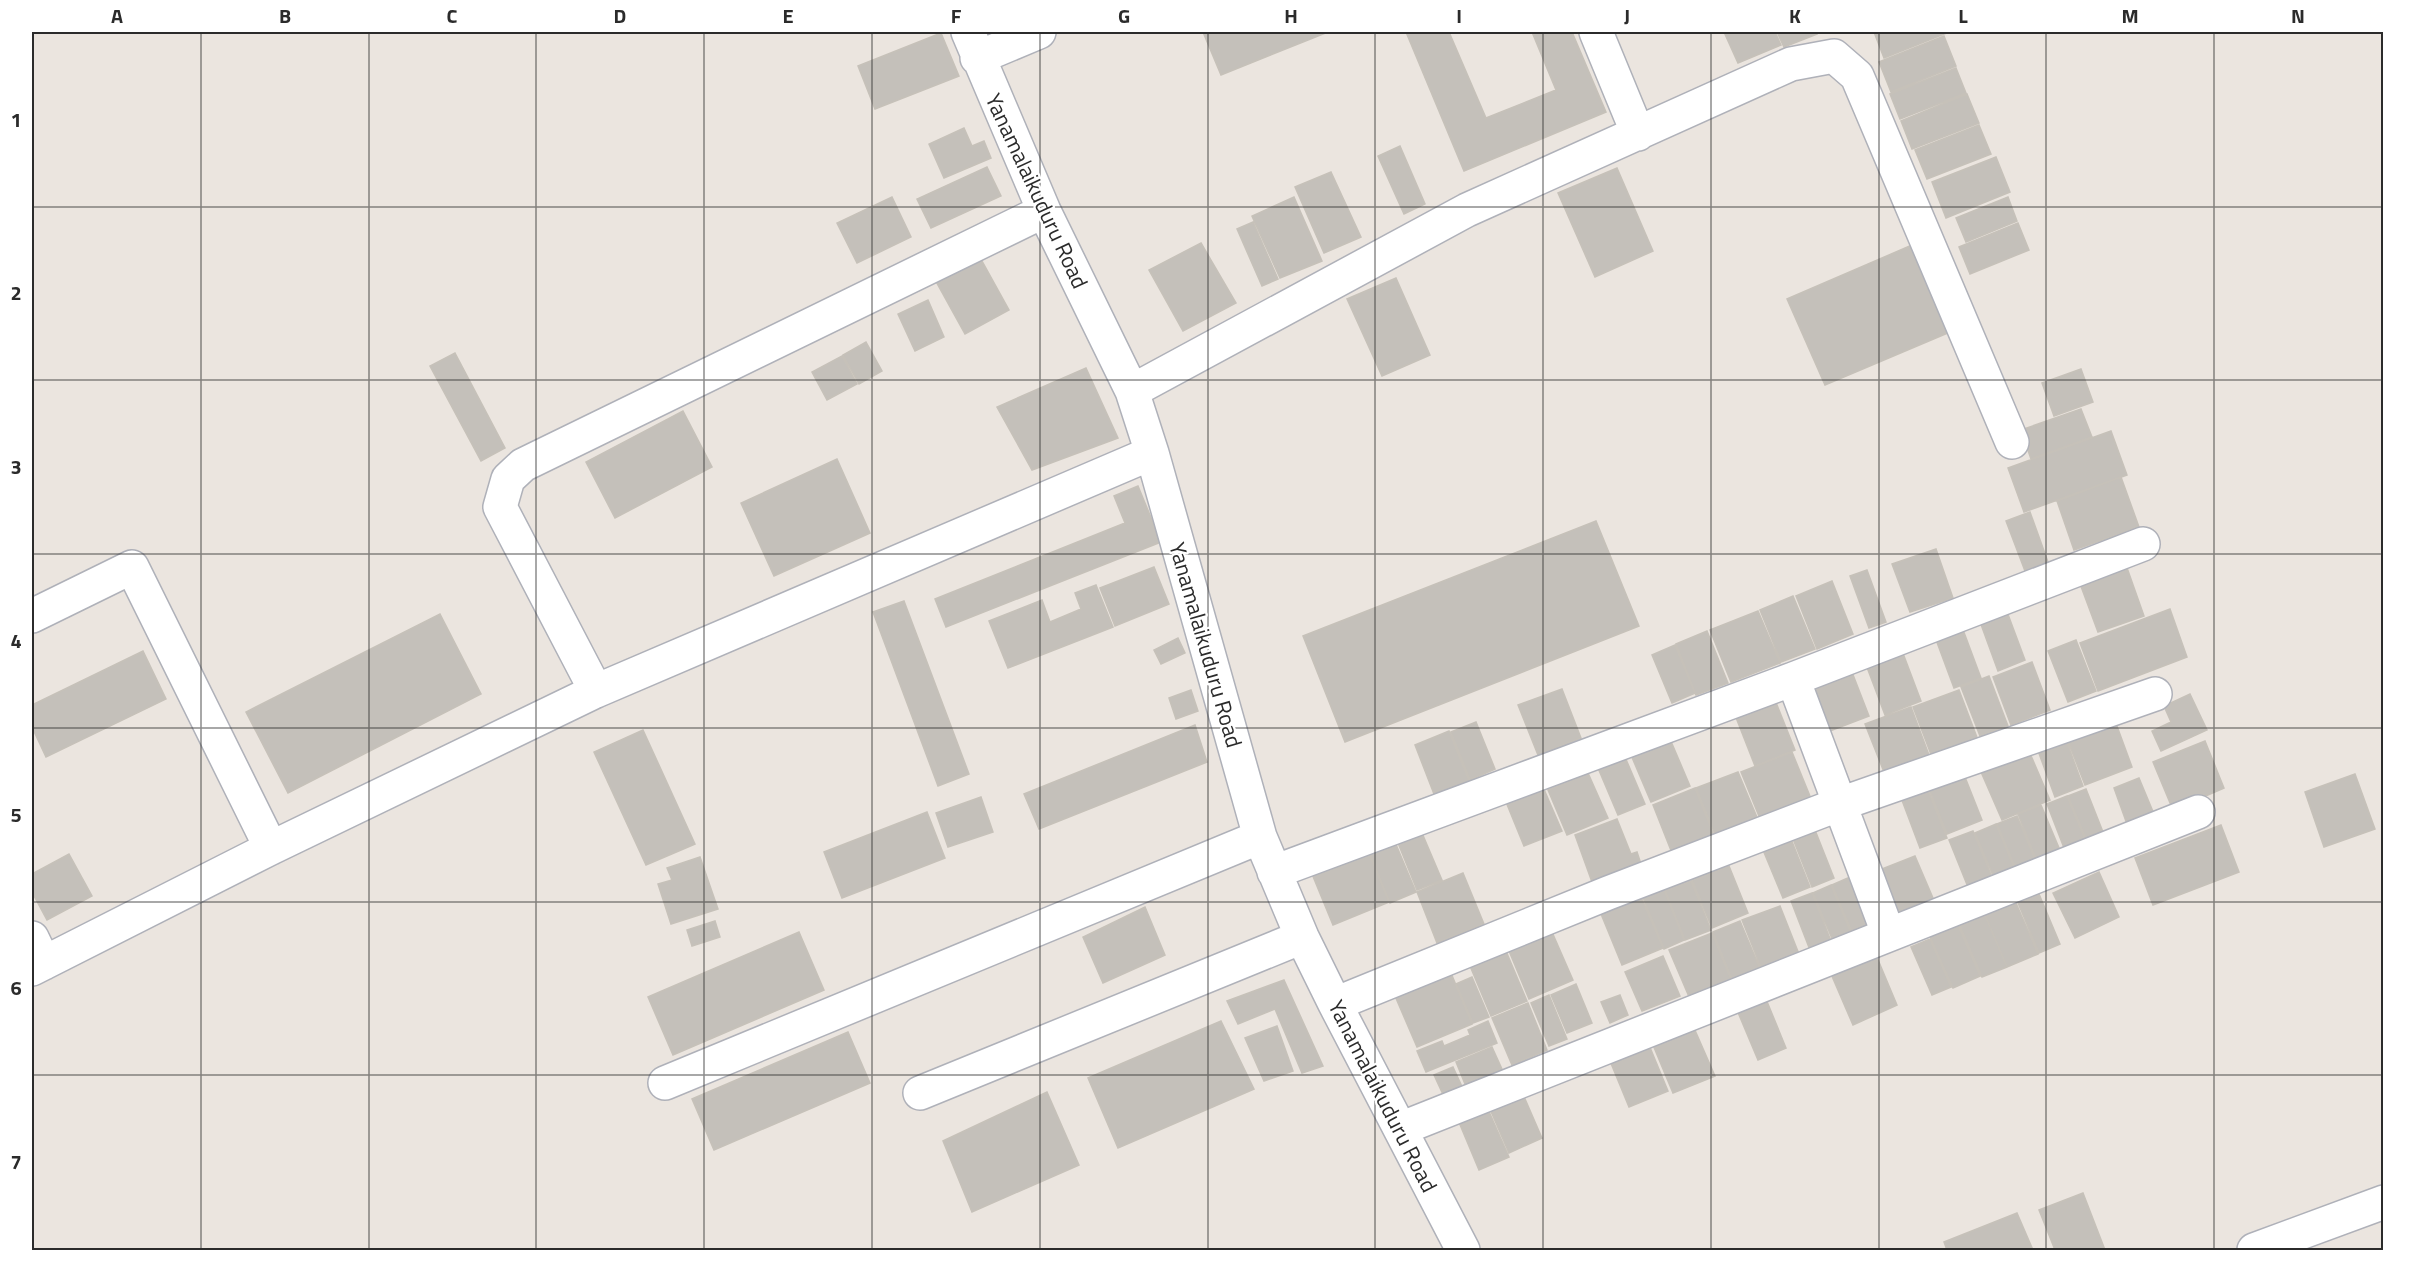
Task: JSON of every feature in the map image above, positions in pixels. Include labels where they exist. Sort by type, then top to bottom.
[{"type":"street","points":[[972,45],[1039,32]]},
{"type":"street","points":[[1596,32],[1638,134]]},
{"type":"street","name":"Yanamalaikuduru Road","points":[[972,45],[1044,212],[1132,391],[1152,453],[1260,837],[1274,872],[1302,937],[1335,1004],[1463,1251]]},
{"type":"street","points":[[1132,391],[1467,210],[1791,64],[1834,56],[1857,76],[2012,442]]},
{"type":"street","points":[[596,691],[500,507],[508,479],[523,465],[1044,212]]},
{"type":"street","points":[[36,957],[271,848],[596,691],[1152,453]]},
{"type":"street","points":[[1274,872],[1792,680],[2143,544]]},
{"type":"street","points":[[32,616],[132,567],[271,848]]},
{"type":"street","points":[[1792,680],[1888,933]]},
{"type":"street","points":[[1335,1004],[1608,893],[1840,804],[2156,693]]},
{"type":"street","points":[[1400,1129],[1888,933],[2198,812]]},
{"type":"street","points":[[665,1083],[1260,837]]},
{"type":"street","points":[[920,1094],[1302,937]]},
{"type":"street","points":[[2254,1251],[2384,1202]]},
{"type":"building","points":[[1203,32],[1328,32],[1221,75]]},
{"type":"building","points":[[1406,32],[1449,32],[1486,118],[1556,90],[1532,32],[1572,32],[1606,112],[1464,171]]},
{"type":"building","points":[[1724,32],[1775,32],[1781,45],[1738,63]]},
{"type":"building","points":[[1777,32],[1816,32],[1817,34],[1784,47]]},
{"type":"building","points":[[1874,32],[1949,32],[1884,58]]},
{"type":"building","points":[[941,33],[959,76],[875,109],[858,66]]},
{"type":"building","points":[[1944,36],[1956,66],[1891,92],[1879,62]]},
{"type":"building","points":[[1956,68],[1966,93],[1900,119],[1890,94]]},
{"type":"building","points":[[1967,94],[1979,123],[1912,149],[1901,121]]},
{"type":"building","points":[[1979,125],[1991,154],[1927,179],[1915,150]]},
{"type":"building","points":[[964,128],[972,146],[984,141],[991,158],[944,178],[929,144]]},
{"type":"building","points":[[1400,146],[1425,204],[1404,214],[1378,156]]},
{"type":"building","points":[[1996,157],[2010,192],[1946,218],[1932,182]]},
{"type":"building","points":[[987,167],[1001,196],[931,228],[917,199]]},
{"type":"building","points":[[1617,168],[1653,251],[1595,277],[1558,193]]},
{"type":"building","points":[[1331,172],[1361,237],[1324,253],[1295,187]]},
{"type":"building","points":[[892,197],[911,237],[857,263],[837,223]]},
{"type":"building","points":[[1294,197],[1322,261],[1280,278],[1252,216]]},
{"type":"building","points":[[2008,197],[2017,221],[1966,242],[1956,218]]},
{"type":"building","points":[[1253,222],[1278,279],[1262,286],[1237,229]]},
{"type":"building","points":[[2018,223],[2029,250],[1970,274],[1959,247]]},
{"type":"building","points":[[1201,243],[1236,303],[1183,331],[1149,270]]},
{"type":"building","points":[[1912,245],[1950,332],[1825,385],[1787,299]]},
{"type":"building","points":[[977,252],[1009,310],[965,334],[933,276]]},
{"type":"building","points":[[1396,278],[1430,355],[1382,376],[1347,299]]},
{"type":"building","points":[[928,300],[944,337],[915,351],[898,314]]},
{"type":"building","points":[[866,342],[882,371],[859,384],[843,355]]},
{"type":"building","points":[[455,353],[505,448],[481,461],[430,366]]},
{"type":"building","points":[[842,356],[857,384],[827,400],[812,372]]},
{"type":"building","points":[[1086,368],[1118,438],[1032,470],[997,407]]},
{"type":"building","points":[[2081,369],[2093,402],[2054,416],[2042,383]]},
{"type":"building","points":[[2081,409],[2092,437],[2031,459],[2021,430]]},
{"type":"building","points":[[683,411],[712,467],[615,518],[586,462]]},
{"type":"building","points":[[2111,431],[2127,475],[2024,512],[2008,468]]},
{"type":"building","points":[[837,459],[870,533],[774,576],[741,503]]},
{"type":"building","points":[[2121,477],[2139,527],[2074,550],[2057,501]]},
{"type":"building","points":[[1138,486],[1161,542],[946,627],[935,599],[1125,523],[1114,496]]},
{"type":"building","points":[[2030,512],[2048,562],[2025,571],[2006,521]]},
{"type":"building","points":[[1596,521],[1639,626],[1345,742],[1303,636]]},
{"type":"building","points":[[1936,549],[1953,598],[1910,612],[1892,564]]},
{"type":"building","points":[[2126,565],[2144,616],[2098,632],[2079,581]]},
{"type":"building","points":[[1154,567],[1169,604],[1115,626],[1100,588]]},
{"type":"building","points":[[1867,570],[1886,622],[1869,628],[1850,576]]},
{"type":"building","points":[[1832,581],[1853,634],[1817,649],[1796,596]]},
{"type":"building","points":[[1096,585],[1113,627],[1008,668],[989,621],[1042,600],[1050,622],[1081,609],[1075,593]]},
{"type":"building","points":[[1793,596],[1815,649],[1781,662],[1760,610]]},
{"type":"building","points":[[904,601],[969,774],[938,786],[873,612]]},
{"type":"building","points":[[2006,609],[2025,660],[1998,671],[1979,619]]},
{"type":"building","points":[[2170,609],[2187,657],[2098,691],[2080,643]]},
{"type":"building","points":[[1758,611],[1780,663],[1731,682],[1710,630]]},
{"type":"building","points":[[440,614],[481,694],[288,793],[246,712]]},
{"type":"building","points":[[1962,627],[1981,678],[1954,688],[1935,637]]},
{"type":"building","points":[[1707,631],[1728,683],[1696,695],[1676,644]]},
{"type":"building","points":[[1178,638],[1185,653],[1161,664],[1154,650]]},
{"type":"building","points":[[2076,640],[2096,691],[2068,702],[2048,651]]},
{"type":"building","points":[[1675,645],[1695,693],[1672,703],[1652,655]]},
{"type":"building","points":[[1901,648],[1921,701],[1885,715],[1865,662]]},
{"type":"building","points":[[143,651],[166,699],[46,757],[32,727],[32,705]]},
{"type":"building","points":[[2032,662],[2050,710],[2011,725],[1993,677]]},
{"type":"building","points":[[1850,667],[1869,716],[1822,734],[1804,684]]},
{"type":"building","points":[[1989,676],[2008,726],[1980,736],[1961,687]]},
{"type":"building","points":[[1562,689],[1581,738],[1538,755],[1518,705]]},
{"type":"building","points":[[1191,690],[1198,711],[1176,719],[1169,698]]},
{"type":"building","points":[[1959,690],[1978,740],[1932,757],[1913,707]]},
{"type":"building","points":[[2190,694],[2207,730],[2161,751],[2152,731],[2171,722],[2164,706]]},
{"type":"building","points":[[1775,700],[1795,750],[1755,766],[1735,715]]},
{"type":"building","points":[[1911,707],[1929,755],[1884,772],[1865,724]]},
{"type":"building","points":[[2114,718],[2132,767],[2085,785],[2066,736]]},
{"type":"building","points":[[1476,722],[1495,769],[1470,780],[1451,732]]},
{"type":"building","points":[[1195,725],[1207,762],[1039,829],[1024,794]]},
{"type":"building","points":[[643,730],[695,844],[646,865],[594,752]]},
{"type":"building","points":[[1449,731],[1469,781],[1434,794],[1415,745]]},
{"type":"building","points":[[2065,737],[2083,786],[2055,797],[2037,748]]},
{"type":"building","points":[[1670,739],[1690,786],[1651,802],[1631,755]]},
{"type":"building","points":[[2205,741],[2224,788],[2173,810],[2153,762]]},
{"type":"building","points":[[2029,751],[2050,800],[2002,820],[1981,772]]},
{"type":"building","points":[[1792,752],[1812,801],[1761,821],[1741,772]]},
{"type":"building","points":[[1625,757],[1645,804],[1618,815],[1598,768]]},
{"type":"building","points":[[1738,772],[1759,822],[1717,839],[1696,788]]},
{"type":"building","points":[[1963,772],[1982,820],[1947,834],[1928,786]]},
{"type":"building","points":[[1588,773],[1608,818],[1567,835],[1548,790]]},
{"type":"building","points":[[2355,774],[2375,829],[2324,847],[2305,792]]},
{"type":"building","points":[[2139,778],[2154,814],[2127,824],[2114,788]]},
{"type":"building","points":[[1926,785],[1947,838],[1920,848],[1900,795]]},
{"type":"building","points":[[1543,787],[1562,831],[1524,846],[1506,802]]},
{"type":"building","points":[[1695,788],[1714,836],[1672,853],[1653,805]]},
{"type":"building","points":[[2086,789],[2103,832],[2086,839],[2068,796]]},
{"type":"building","points":[[2067,796],[2087,844],[2066,853],[2047,804]]},
{"type":"building","points":[[981,797],[993,832],[948,847],[936,813]]},
{"type":"building","points":[[2041,805],[2062,855],[2038,864],[2018,814]]},
{"type":"building","points":[[927,812],[945,858],[842,898],[824,852]]},
{"type":"building","points":[[2017,816],[2037,864],[2017,872],[1997,824]]},
{"type":"building","points":[[1617,819],[1631,854],[1637,852],[1641,864],[1592,882],[1575,835]]},
{"type":"building","points":[[1996,824],[2016,872],[1995,880],[1975,833]]},
{"type":"building","points":[[2221,825],[2239,872],[2153,905],[2135,858]]},
{"type":"building","points":[[1815,830],[1834,878],[1812,887],[1793,839]]},
{"type":"building","points":[[1973,831],[1994,882],[1970,892],[1949,840]]},
{"type":"building","points":[[1422,833],[1442,880],[1417,890],[1398,843]]},
{"type":"building","points":[[1791,839],[1810,887],[1783,898],[1763,850]]},
{"type":"building","points":[[1395,842],[1416,892],[1390,903],[1369,852]]},
{"type":"building","points":[[1368,851],[1389,902],[1333,925],[1312,874]]},
{"type":"building","points":[[69,854],[92,896],[47,920],[32,892],[32,874]]},
{"type":"building","points":[[1915,856],[1933,898],[1895,914],[1877,871]]},
{"type":"building","points":[[700,857],[718,909],[671,924],[658,884],[672,880],[667,868]]},
{"type":"building","points":[[1729,866],[1748,913],[1712,928],[1692,880]]},
{"type":"building","points":[[2099,872],[2119,917],[2075,938],[2053,893]]},
{"type":"building","points":[[1463,873],[1484,924],[1437,943],[1417,892]]},
{"type":"building","points":[[1850,877],[1869,925],[1852,932],[1832,885]]},
{"type":"building","points":[[1691,881],[1711,930],[1685,940],[1665,890]]},
{"type":"building","points":[[1831,885],[1851,933],[1833,941],[1813,893]]},
{"type":"building","points":[[1663,887],[1684,940],[1664,949],[1642,895]]},
{"type":"building","points":[[1812,893],[1831,941],[1810,950],[1791,901]]},
{"type":"building","points":[[2039,894],[2060,944],[2039,953],[2018,903]]},
{"type":"building","points":[[1641,897],[1663,948],[1622,965],[1601,914]]},
{"type":"building","points":[[2016,903],[2038,954],[2007,967],[1985,915]]},
{"type":"building","points":[[1780,906],[1799,954],[1762,970],[1742,920]]},
{"type":"building","points":[[1145,907],[1165,955],[1103,983],[1083,937]]},
{"type":"building","points":[[1985,915],[2007,967],[1982,977],[1960,926]]},
{"type":"building","points":[[715,921],[720,937],[692,946],[687,930]]},
{"type":"building","points":[[1740,921],[1761,971],[1733,982],[1713,932]]},
{"type":"building","points":[[1958,925],[1980,976],[1953,988],[1930,937]]},
{"type":"building","points":[[799,932],[824,990],[673,1055],[648,997]]},
{"type":"building","points":[[1552,932],[1573,980],[1529,999],[1509,951]]},
{"type":"building","points":[[1712,933],[1732,982],[1690,999],[1669,950]]},
{"type":"building","points":[[1930,939],[1951,987],[1932,995],[1911,947]]},
{"type":"building","points":[[1506,951],[1527,1001],[1491,1016],[1470,966]]},
{"type":"building","points":[[1876,955],[1897,1005],[1853,1025],[1831,974]]},
{"type":"building","points":[[1663,956],[1680,996],[1642,1011],[1625,972]]},
{"type":"building","points":[[1451,973],[1472,1024],[1417,1047],[1395,996]]},
{"type":"building","points":[[1472,977],[1489,1017],[1473,1023],[1456,984]]},
{"type":"building","points":[[1284,980],[1323,1066],[1302,1073],[1275,1009],[1238,1024],[1227,1001]]},
{"type":"building","points":[[1576,984],[1592,1023],[1567,1033],[1551,995]]},
{"type":"building","points":[[1549,995],[1567,1039],[1549,1046],[1531,1003]]},
{"type":"building","points":[[1620,995],[1628,1015],[1610,1023],[1601,1002]]},
{"type":"building","points":[[1766,999],[1786,1048],[1758,1060],[1737,1010]]},
{"type":"building","points":[[1528,1003],[1547,1050],[1512,1065],[1492,1018]]},
{"type":"building","points":[[1221,1021],[1254,1089],[1118,1148],[1088,1078]]},
{"type":"building","points":[[1488,1021],[1497,1043],[1426,1072],[1417,1051],[1442,1041],[1444,1046],[1470,1035],[1468,1030]]},
{"type":"building","points":[[1277,1026],[1293,1071],[1264,1081],[1245,1038]]},
{"type":"building","points":[[1694,1028],[1715,1076],[1673,1093],[1653,1045]]},
{"type":"building","points":[[848,1032],[870,1083],[714,1150],[692,1099]]},
{"type":"building","points":[[1649,1045],[1668,1091],[1629,1107],[1610,1061]]},
{"type":"building","points":[[1492,1047],[1502,1069],[1465,1084],[1456,1062]]},
{"type":"building","points":[[1453,1067],[1465,1093],[1446,1101],[1434,1075]]},
{"type":"building","points":[[1047,1092],[1079,1165],[972,1212],[943,1141]]},
{"type":"building","points":[[1522,1092],[1542,1138],[1509,1153],[1489,1107]]},
{"type":"building","points":[[1487,1107],[1509,1157],[1479,1170],[1458,1120]]},
{"type":"building","points":[[2083,1193],[2105,1250],[2055,1250],[2039,1210]]},
{"type":"building","points":[[2017,1213],[2033,1250],[1947,1250],[1944,1242]]}]
